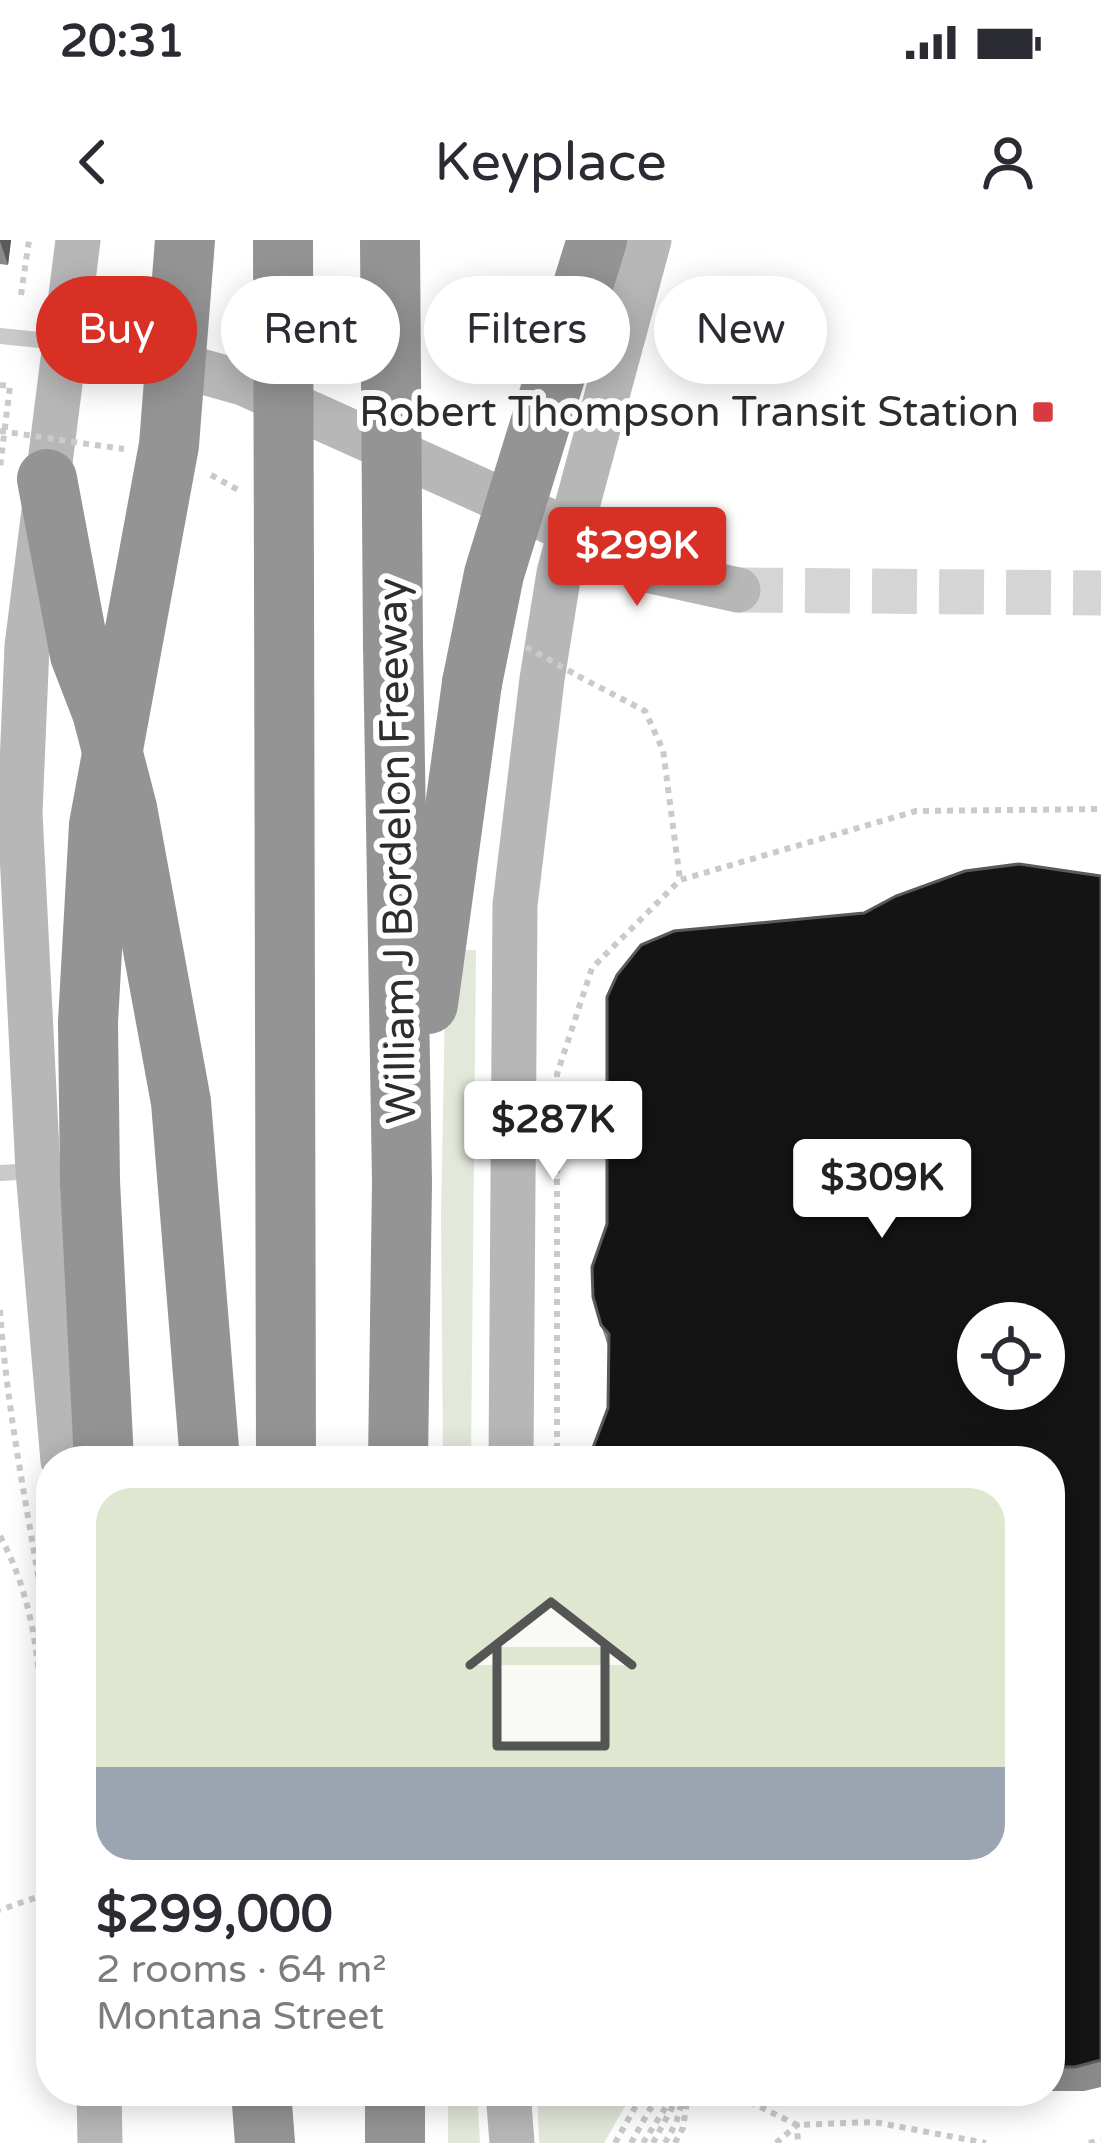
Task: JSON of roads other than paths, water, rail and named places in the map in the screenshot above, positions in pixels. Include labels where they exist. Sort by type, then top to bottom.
[{"type":"highway","points":[[101,1446],[42,1175],[88,1022],[99,825],[169,445],[185,240]]},
{"type":"highway","points":[[284,240],[286,1446]]},
{"type":"highway","name":"William J Bordelon Freeway","points":[[390,240],[402,1182],[398,1446]]},
{"type":"highway","points":[[402,1182],[472,682],[494,574],[597,240]]},
{"type":"highway","points":[[23,475],[102,712],[127,808],[181,1102],[209,1446]]},
{"type":"highway","points":[[262,2106],[265,2143]]},
{"type":"highway","points":[[290,2106],[290,2143]]},
{"type":"highway","points":[[395,2106],[395,2143]]},
{"type":"main road","points":[[72,276],[77,240]]},
{"type":"main road","points":[[511,1446],[515,905],[559,573],[650,240]]},
{"type":"main road","points":[[197,370],[243,383],[571,531],[646,570],[738,590]]},
{"type":"main road","points":[[50,384],[23,475],[27,646],[20,813],[62,1446]]},
{"type":"main road","points":[[99,2106],[100,2143]]},
{"type":"main road","points":[[509,2106],[512,2143]]},
{"type":"lane","points":[[0,336],[36,339]]},
{"type":"tunnel","points":[[738,590],[1101,593]]},
{"type":"place","name":"Robert Thompson Transit Station","points":[[1043,412]]}]
